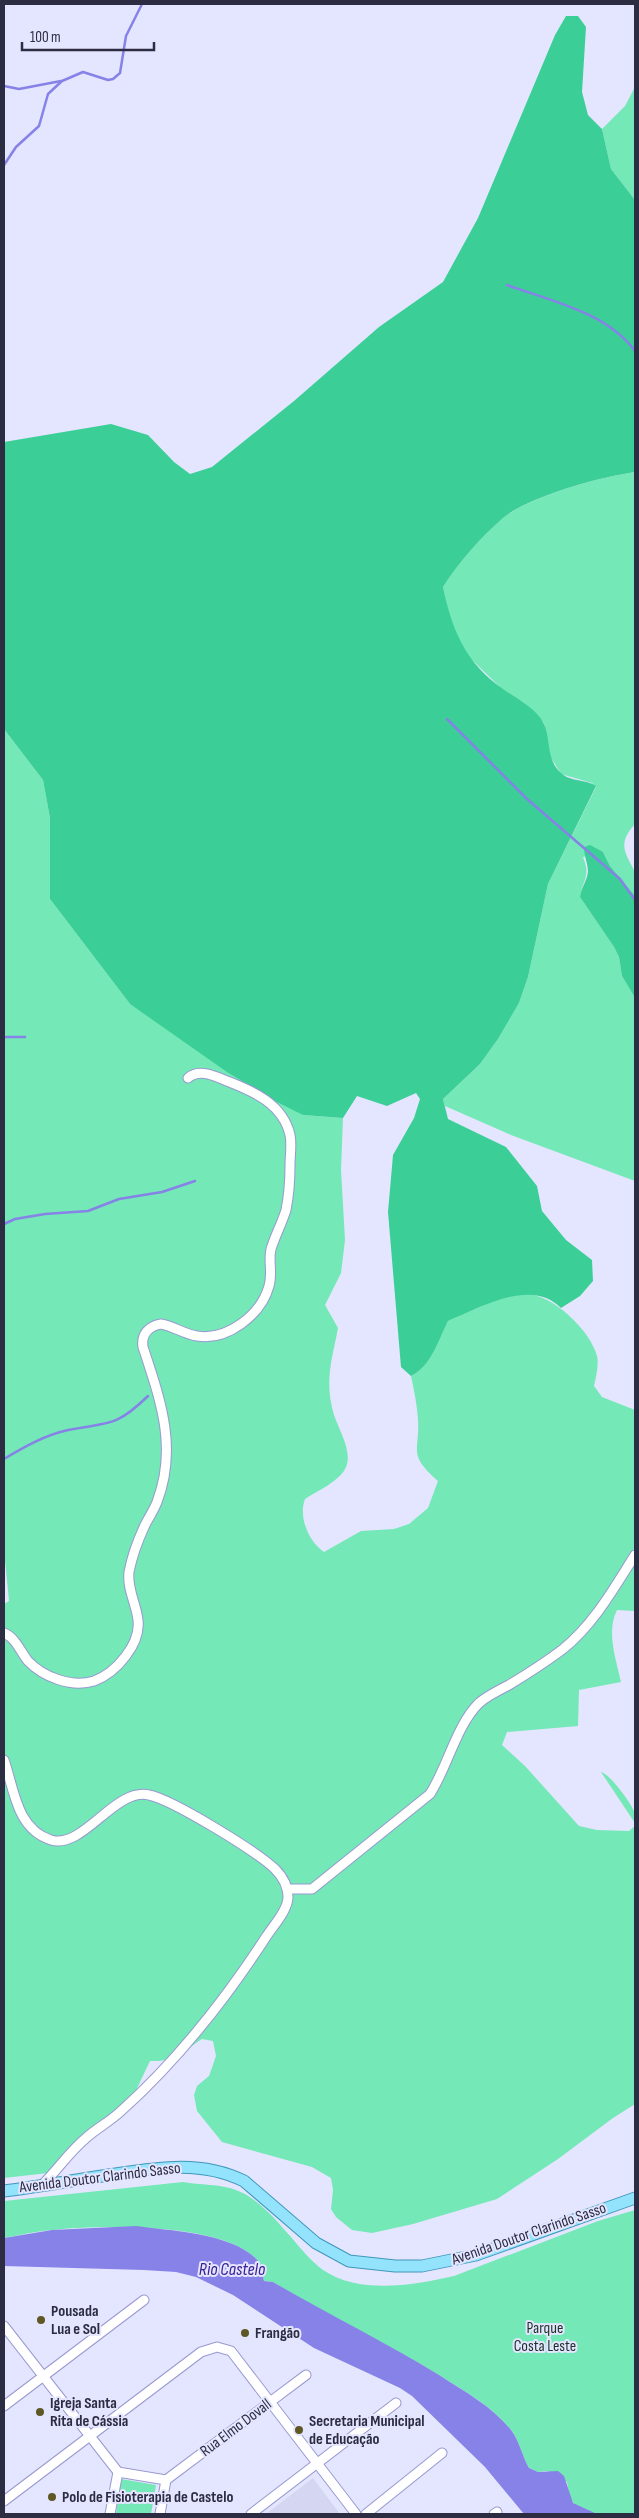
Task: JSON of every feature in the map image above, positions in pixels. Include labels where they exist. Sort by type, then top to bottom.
[{"type":"main road","name":"Avenida Doutor Clarindo Sasso","points":[[4,2191],[166,2166],[203,2168],[230,2174],[244,2181],[316,2243],[349,2261],[395,2266],[422,2266],[476,2255],[635,2198]]},
{"type":"street","points":[[4,1633],[17,1644],[28,1660],[41,1672],[58,1680],[94,1681],[112,1670],[124,1658],[138,1631],[138,1620],[129,1586],[130,1567],[145,1524],[155,1508],[161,1491],[166,1453],[165,1420],[143,1347],[144,1336],[148,1328],[161,1324],[196,1336],[220,1334],[232,1329],[254,1313],[268,1289],[272,1272],[270,1251],[286,1210],[289,1190],[291,1136],[287,1124],[266,1099],[250,1090],[203,1073],[194,1074],[188,1078]]},
{"type":"street","points":[[287,1888],[312,1889],[430,1794],[443,1774],[465,1723],[480,1703],[523,1676],[582,1632],[602,1607],[635,1555]]},
{"type":"street","points":[[4,1760],[13,1797],[27,1821],[35,1831],[51,1840],[62,1841],[77,1835],[95,1819],[138,1793],[149,1794],[166,1800],[256,1855],[275,1870],[287,1888],[288,1900],[283,1911],[251,1960],[209,2016],[160,2073],[119,2113],[85,2138],[41,2186]]},
{"type":"street","points":[[4,2406],[144,2300]]},
{"type":"street","points":[[4,2326],[118,2472],[166,2480],[160,2514]]},
{"type":"street","points":[[4,2501],[202,2352],[217,2347],[231,2351],[356,2514]]},
{"type":"street","name":"Rua Elmo Dovall","points":[[166,2480],[306,2375]]},
{"type":"street","points":[[251,2514],[396,2403]]},
{"type":"street","points":[[366,2514],[442,2453]]},
{"type":"street","points":[[110,2514],[118,2472]]},
{"type":"shaded area","points":[[313,2478],[340,2514],[266,2514]]},
{"type":"green space","points":[[566,16],[578,16],[586,27],[582,92],[588,115],[602,129],[611,169],[635,200],[635,472],[603,478],[547,495],[515,510],[503,518],[478,542],[443,587],[456,632],[470,657],[490,679],[526,704],[541,719],[546,730],[551,756],[556,768],[569,778],[588,782],[596,786],[548,884],[528,977],[519,1003],[498,1039],[480,1064],[443,1099],[448,1119],[506,1147],[537,1186],[542,1211],[566,1240],[592,1260],[593,1281],[580,1296],[561,1308],[549,1299],[535,1295],[520,1295],[490,1303],[448,1321],[429,1359],[418,1372],[411,1376],[401,1367],[388,1212],[393,1155],[414,1118],[420,1099],[416,1093],[387,1106],[357,1096],[343,1118],[303,1115],[275,1101],[227,1072],[130,1004],[50,899],[50,818],[43,780],[4,729],[4,442],[111,424],[148,435],[174,462],[190,474],[212,467],[294,401],[379,327],[443,282],[478,218],[555,35]]},
{"type":"green space","points":[[635,87],[635,200],[611,169],[602,129],[625,106]]},
{"type":"green space","points":[[635,472],[635,824],[626,837],[624,848],[636,874],[635,896],[610,866],[603,852],[583,857],[586,877],[580,897],[614,947],[619,957],[622,976],[635,998],[635,1181],[511,1135],[445,1106],[443,1099],[480,1064],[498,1039],[519,1003],[528,977],[548,884],[596,787],[592,783],[561,774],[550,756],[544,723],[524,703],[501,688],[465,653],[449,619],[443,587],[478,542],[503,518],[515,510],[566,489],[604,478]]},
{"type":"green space","points":[[4,729],[43,780],[50,818],[50,899],[130,1004],[303,1115],[343,1118],[341,1170],[345,1240],[341,1273],[325,1305],[338,1328],[329,1381],[334,1415],[345,1442],[348,1456],[342,1474],[327,1486],[305,1499],[303,1513],[306,1528],[319,1548],[324,1552],[361,1531],[394,1529],[409,1524],[428,1508],[438,1481],[422,1464],[417,1452],[418,1414],[411,1376],[418,1372],[429,1359],[448,1321],[495,1301],[515,1295],[535,1295],[546,1299],[568,1315],[587,1335],[597,1356],[598,1363],[594,1386],[602,1397],[635,1410],[635,1611],[617,1610],[612,1627],[613,1646],[621,1682],[579,1690],[578,1726],[507,1732],[502,1745],[525,1766],[579,1826],[597,1830],[629,1831],[635,1826],[635,2104],[558,2159],[497,2199],[413,2224],[372,2233],[352,2230],[336,2217],[331,2209],[333,2190],[331,2178],[312,2167],[222,2142],[197,2111],[194,2095],[197,2086],[209,2076],[216,2056],[213,2041],[202,2039],[172,2058],[150,2061],[129,2105],[48,2173],[4,2178],[4,1604],[9,1601],[4,1550]]},
{"type":"green space","points":[[590,845],[603,852],[610,866],[635,896],[635,998],[622,976],[619,957],[614,947],[580,897],[588,872],[584,847]]},
{"type":"green space","points":[[601,1772],[614,1783],[628,1801],[635,1812],[635,1823]]},
{"type":"green space","name":"Parque Costa Leste","points":[[183,2182],[224,2187],[236,2190],[252,2198],[266,2210],[306,2255],[323,2270],[353,2283],[370,2285],[405,2285],[454,2276],[598,2221],[635,2210],[635,2513],[621,2515],[602,2514],[584,2510],[577,2506],[571,2499],[567,2482],[547,2471],[538,2472],[529,2468],[517,2439],[511,2430],[479,2401],[421,2365],[273,2282],[264,2281],[262,2266],[247,2251],[224,2241],[196,2234],[165,2229],[132,2227],[74,2228],[35,2232],[4,2238],[4,2201]]},
{"type":"green space","points":[[121,2479],[156,2485],[151,2514],[116,2514]]},
{"type":"water","name":"Rio Castelo","points":[[136,2226],[186,2232],[222,2240],[252,2255],[262,2266],[264,2281],[273,2282],[398,2351],[468,2393],[487,2407],[511,2430],[517,2439],[529,2468],[538,2472],[558,2471],[564,2476],[573,2503],[597,2514],[524,2514],[485,2467],[412,2396],[400,2388],[314,2348],[233,2295],[196,2277],[176,2272],[144,2270],[4,2266],[4,2238],[52,2230]]},
{"type":"waterway","points":[[4,165],[16,147],[39,126],[48,94],[62,81],[83,72],[108,80],[113,79],[120,73],[126,36],[142,4]]},
{"type":"waterway","points":[[4,86],[19,89],[61,81]]},
{"type":"waterway","points":[[507,285],[577,309],[593,317],[609,326],[635,351]]},
{"type":"waterway","points":[[447,719],[527,799],[620,879],[635,900]]},
{"type":"waterway","points":[[4,1037],[25,1037]]},
{"type":"waterway","points":[[4,1224],[15,1219],[45,1214],[88,1211],[119,1199],[162,1192],[195,1181]]},
{"type":"waterway","points":[[4,1459],[51,1435],[119,1419],[148,1396]]},
{"type":"place","name":"Pousada Lua e Sol","points":[[41,2320]]},
{"type":"place","name":"Frangão","points":[[245,2333]]},
{"type":"place","name":"Igreja Santa Rita de Cássia","points":[[40,2412]]},
{"type":"place","name":"Secretaria Municipal de Educação","points":[[299,2430]]},
{"type":"place","name":"Polo de Fisioterapia de Castelo","points":[[52,2497]]}]
